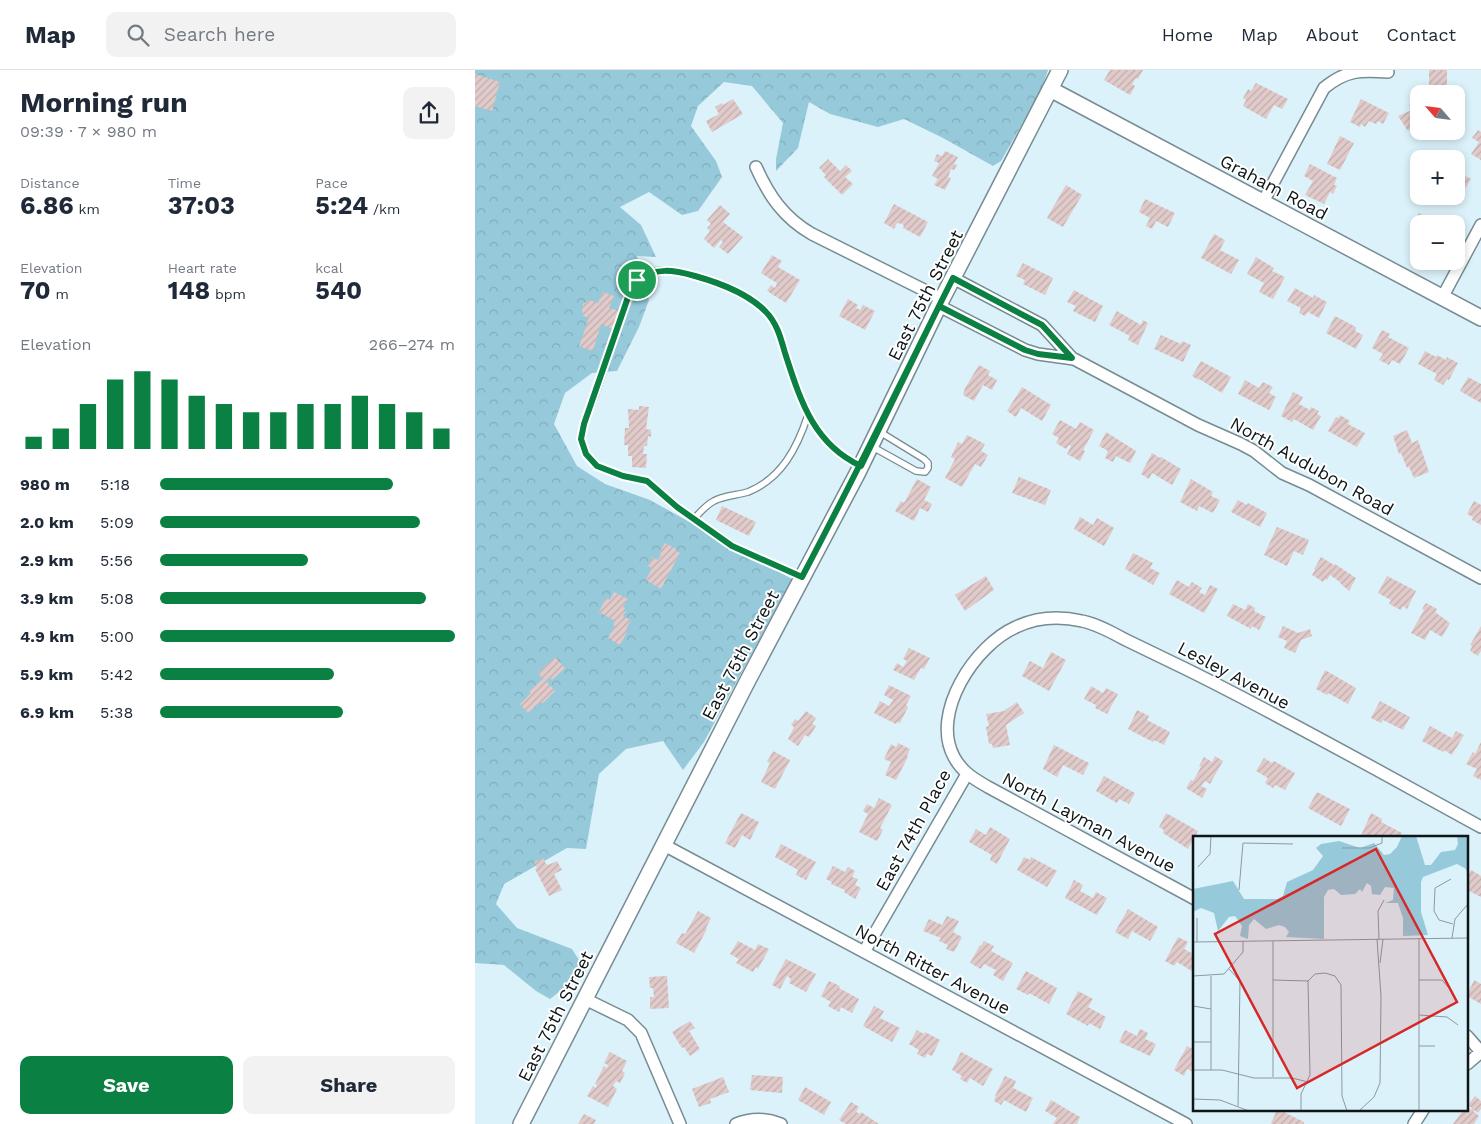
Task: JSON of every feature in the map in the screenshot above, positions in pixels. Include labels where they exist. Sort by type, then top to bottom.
[{"type":"street","name":"East 75th Street","points":[[521,1124],[861,466],[953,278],[1060,70]]},
{"type":"street","points":[[1263,202],[1324,88],[1337,77],[1346,73],[1355,71],[1388,72]]},
{"type":"street","name":"Graham Road","points":[[1050,90],[1481,318]]},
{"type":"street","name":"North Audubon Road","points":[[756,167],[771,197],[784,213],[812,234],[1025,350],[1038,354],[1072,358]]},
{"type":"street","points":[[1442,298],[1481,225]]},
{"type":"street","name":"North Audubon Road","points":[[953,278],[1042,325],[1072,358],[1198,425],[1241,444],[1254,451],[1282,473],[1309,485],[1481,578]]},
{"type":"street","name":"Lesley Avenue","points":[[971,667],[994,641],[1022,625],[1048,618],[1068,618],[1087,622],[1212,682],[1481,826]]},
{"type":"street","name":"East 74th Place","points":[[864,952],[967,774],[952,752],[947,721],[954,698],[971,667]]},
{"type":"street","name":"North Layman Avenue","points":[[967,774],[1001,795],[1193,898]]},
{"type":"street","name":"North Ritter Avenue","points":[[664,845],[1186,1124]]},
{"type":"street","points":[[585,999],[628,1020],[641,1032],[680,1124]]},
{"type":"street","points":[[1469,1038],[1481,1052],[1469,1062]]},
{"type":"street","points":[[1414,1124],[1422,1112]]},
{"type":"street","points":[[736,1124],[757,1119],[781,1124]]},
{"type":"lane","points":[[802,577],[732,546],[677,507],[647,481],[623,476],[597,466],[586,454],[581,439],[584,424],[630,291],[637,280],[648,273],[660,270],[690,274],[734,290],[767,312],[779,332],[802,403],[814,426],[829,444],[849,460],[861,466]]},
{"type":"lane","points":[[694,518],[716,499],[747,492],[764,484],[777,474],[801,435],[808,415]]},
{"type":"lane","points":[[871,446],[916,471],[925,472],[928,468],[929,462],[878,431]]},
{"type":"green space","points":[[475,70],[1048,70],[1041,91],[1001,161],[993,166],[904,119],[878,127],[830,114],[809,102],[798,148],[776,171],[776,159],[783,123],[752,86],[724,82],[698,106],[691,126],[716,161],[722,177],[698,211],[682,215],[649,192],[620,207],[641,225],[656,257],[637,256],[649,300],[639,327],[617,371],[592,373],[565,393],[554,424],[577,466],[605,484],[650,500],[792,579],[704,742],[683,770],[663,741],[626,749],[599,774],[586,849],[567,848],[504,884],[496,904],[517,928],[572,949],[586,971],[550,999],[536,991],[504,965],[475,963]]},
{"type":"building","points":[[1110,70],[1143,70],[1138,79],[1136,78],[1132,84],[1135,86],[1130,95],[1104,80]]},
{"type":"building","points":[[1429,70],[1447,70],[1447,85],[1429,85]]},
{"type":"building","points":[[475,74],[500,82],[492,111],[475,106]]},
{"type":"building","points":[[1256,83],[1288,99],[1282,109],[1274,105],[1266,119],[1243,106],[1246,100],[1243,98],[1248,89],[1251,91]]},
{"type":"building","points":[[733,99],[743,114],[712,132],[706,121],[719,114],[715,107]]},
{"type":"building","points":[[1361,99],[1389,113],[1383,124],[1378,121],[1376,124],[1369,121],[1365,127],[1361,124],[1360,127],[1350,122]]},
{"type":"building","points":[[1410,111],[1410,130],[1408,131],[1398,116]]},
{"type":"building","points":[[1478,130],[1481,132],[1481,160],[1471,154],[1479,142],[1472,138]]},
{"type":"building","points":[[1340,136],[1354,143],[1340,170],[1327,164]]},
{"type":"building","points":[[945,151],[958,157],[954,164],[957,165],[954,170],[951,169],[948,177],[951,178],[945,190],[934,185],[938,179],[932,176],[939,163],[934,161],[937,154],[942,156]]},
{"type":"building","points":[[828,159],[840,171],[846,165],[852,171],[845,177],[853,184],[842,195],[824,177],[826,175],[819,168]]},
{"type":"building","points":[[1310,164],[1337,178],[1334,185],[1337,186],[1333,194],[1330,192],[1324,204],[1305,195],[1313,181],[1304,176]]},
{"type":"building","points":[[1465,176],[1471,179],[1465,189]]},
{"type":"building","points":[[1066,185],[1082,195],[1063,227],[1047,218]]},
{"type":"building","points":[[1145,199],[1175,213],[1168,227],[1156,221],[1152,229],[1146,226],[1150,218],[1139,212]]},
{"type":"building","points":[[894,204],[928,222],[920,237],[903,228],[902,224],[897,223],[894,229],[884,223]]},
{"type":"building","points":[[720,205],[730,214],[723,222],[743,237],[728,254],[719,247],[723,242],[721,240],[714,248],[704,239],[710,231],[707,228],[711,224],[707,220]]},
{"type":"building","points":[[1214,234],[1225,240],[1220,250],[1239,260],[1231,274],[1201,258]]},
{"type":"building","points":[[772,255],[782,261],[778,267],[800,280],[786,303],[767,291],[771,285],[775,288],[777,283],[761,273]]},
{"type":"building","points":[[1256,257],[1274,268],[1272,271],[1285,277],[1273,299],[1259,292],[1264,283],[1247,274]]},
{"type":"building","points":[[1023,263],[1053,278],[1045,295],[1023,284],[1025,280],[1016,276]]},
{"type":"building","points":[[1295,288],[1313,298],[1314,295],[1327,302],[1319,318],[1308,312],[1305,316],[1299,313],[1301,308],[1287,301]]},
{"type":"building","points":[[1074,290],[1103,306],[1095,322],[1073,311],[1076,306],[1067,302]]},
{"type":"building","points":[[603,292],[614,296],[609,308],[620,311],[613,329],[601,324],[593,351],[579,346],[589,318],[583,316],[582,308],[583,304],[589,300],[598,303]]},
{"type":"building","points":[[848,299],[858,305],[856,308],[860,310],[863,305],[875,311],[865,330],[839,316]]},
{"type":"building","points":[[1117,311],[1141,325],[1143,320],[1148,323],[1138,345],[1128,340],[1130,336],[1109,325]]},
{"type":"building","points":[[1335,316],[1356,327],[1355,331],[1363,335],[1356,349],[1326,333]]},
{"type":"building","points":[[1382,330],[1390,334],[1388,337],[1409,348],[1400,364],[1392,360],[1389,365],[1379,360],[1383,354],[1372,348]]},
{"type":"building","points":[[1161,335],[1181,344],[1182,341],[1191,345],[1183,362],[1154,349]]},
{"type":"building","points":[[1425,351],[1446,360],[1447,357],[1458,363],[1449,380],[1447,379],[1443,385],[1434,380],[1437,374],[1418,364]]},
{"type":"building","points":[[1201,361],[1231,377],[1222,393],[1192,376]]},
{"type":"building","points":[[979,365],[990,371],[988,375],[997,380],[992,390],[983,385],[974,401],[963,395],[965,388]]},
{"type":"building","points":[[1468,377],[1481,384],[1481,403],[1460,391]]},
{"type":"building","points":[[1245,380],[1259,388],[1263,382],[1273,387],[1269,393],[1276,397],[1269,410],[1238,394]]},
{"type":"building","points":[[1022,387],[1051,405],[1042,421],[1021,408],[1016,417],[1007,411]]},
{"type":"building","points":[[1293,392],[1303,397],[1299,404],[1310,410],[1311,407],[1319,411],[1317,414],[1321,416],[1313,430],[1294,419],[1292,422],[1281,416]]},
{"type":"building","points":[[639,406],[649,407],[646,429],[651,430],[651,437],[648,436],[647,446],[644,446],[643,454],[647,454],[646,468],[632,467],[632,456],[628,456],[628,445],[624,445],[625,428],[629,428],[628,409],[639,410]]},
{"type":"building","points":[[1340,415],[1350,421],[1348,424],[1365,433],[1357,447],[1328,431],[1336,417],[1339,418]]},
{"type":"building","points":[[1060,420],[1076,429],[1080,422],[1094,430],[1083,450],[1085,451],[1080,461],[1067,454],[1071,446],[1069,445],[1066,449],[1056,443],[1059,438],[1052,434]]},
{"type":"building","points":[[1407,430],[1412,443],[1418,440],[1429,472],[1414,478],[1409,467],[1407,468],[1401,453],[1399,454],[1393,436]]},
{"type":"building","points":[[1106,432],[1136,451],[1130,463],[1116,456],[1113,462],[1105,458],[1108,451],[1099,446]]},
{"type":"building","points":[[967,435],[985,444],[981,451],[988,455],[981,467],[975,464],[962,487],[945,478],[955,459],[951,457],[958,442],[962,444]]},
{"type":"building","points":[[1152,453],[1181,469],[1172,485],[1152,473],[1149,479],[1141,474]]},
{"type":"building","points":[[1019,477],[1051,490],[1045,505],[1012,493]]},
{"type":"building","points":[[917,479],[931,487],[924,500],[932,504],[928,512],[920,508],[914,521],[895,511],[901,501],[904,503]]},
{"type":"building","points":[[1191,479],[1213,492],[1211,496],[1220,500],[1213,513],[1199,506],[1197,511],[1180,502]]},
{"type":"building","points":[[1238,500],[1267,513],[1260,527],[1231,512]]},
{"type":"building","points":[[1474,501],[1481,505],[1481,525],[1472,520],[1473,517],[1467,514]]},
{"type":"building","points":[[722,506],[756,522],[749,536],[716,520]]},
{"type":"building","points":[[1080,517],[1093,525],[1097,518],[1114,528],[1104,546],[1074,529]]},
{"type":"building","points":[[1277,527],[1309,540],[1303,555],[1294,551],[1287,566],[1264,555]]},
{"type":"building","points":[[665,543],[680,553],[661,589],[646,580],[652,568],[648,566],[653,557],[658,560],[661,555],[659,553]]},
{"type":"building","points":[[1133,553],[1153,563],[1150,568],[1160,573],[1153,585],[1125,569]]},
{"type":"building","points":[[1321,557],[1356,578],[1349,591],[1330,575],[1323,582],[1312,575]]},
{"type":"building","points":[[986,576],[994,590],[965,611],[955,595]]},
{"type":"building","points":[[1387,576],[1416,591],[1407,609],[1403,606],[1401,610],[1389,604],[1391,600],[1378,593]]},
{"type":"building","points":[[1177,580],[1189,587],[1192,582],[1202,588],[1199,592],[1205,595],[1210,585],[1218,589],[1204,613],[1169,594]]},
{"type":"building","points":[[614,592],[628,599],[623,607],[626,611],[623,616],[631,620],[620,645],[608,638],[615,626],[613,625],[615,621],[599,612],[606,598],[610,600]]},
{"type":"building","points":[[1426,603],[1437,609],[1435,612],[1450,623],[1442,637],[1430,630],[1425,640],[1411,633]]},
{"type":"building","points":[[1233,604],[1245,610],[1248,604],[1255,608],[1254,611],[1266,617],[1259,630],[1252,626],[1251,629],[1227,616]]},
{"type":"building","points":[[1283,626],[1298,633],[1310,629],[1312,636],[1301,640],[1295,653],[1284,648],[1287,641],[1278,637]]},
{"type":"building","points":[[1481,626],[1481,651],[1478,656],[1470,651],[1472,646],[1470,645]]},
{"type":"building","points":[[909,648],[930,658],[924,669],[921,668],[914,680],[893,670],[897,663],[903,667],[907,661],[903,659]]},
{"type":"building","points":[[1051,652],[1066,660],[1049,691],[1022,676],[1030,661],[1043,668]]},
{"type":"building","points":[[555,657],[565,668],[552,680],[550,677],[546,681],[555,691],[543,703],[539,703],[528,713],[520,704],[531,693],[529,691],[543,679],[538,673]]},
{"type":"building","points":[[1325,670],[1356,688],[1348,704],[1316,689]]},
{"type":"building","points":[[889,685],[911,696],[900,723],[897,722],[896,724],[874,713],[880,701],[889,706],[893,700],[884,695]]},
{"type":"building","points":[[1091,686],[1103,693],[1106,688],[1118,694],[1107,714],[1095,708],[1096,705],[1084,699]]},
{"type":"building","points":[[1380,701],[1410,717],[1403,730],[1383,720],[1381,723],[1371,718]]},
{"type":"building","points":[[1017,702],[1024,713],[1006,725],[1010,745],[993,748],[992,744],[989,744],[986,727],[989,726],[986,714],[1004,711]]},
{"type":"building","points":[[1137,710],[1149,716],[1147,720],[1170,732],[1164,745],[1154,740],[1153,742],[1128,729]]},
{"type":"building","points":[[806,711],[816,718],[812,724],[816,726],[809,737],[805,735],[798,746],[788,739],[794,727],[791,725],[795,719],[798,721]]},
{"type":"building","points":[[1430,726],[1452,738],[1456,731],[1464,735],[1452,755],[1422,741]]},
{"type":"building","points":[[1481,742],[1481,780],[1473,776],[1477,769],[1466,764],[1473,752],[1475,754]]},
{"type":"building","points":[[898,743],[910,749],[896,780],[885,775],[891,762],[884,759],[891,744],[896,747]]},
{"type":"building","points":[[1054,745],[1089,763],[1083,775],[1063,765],[1057,777],[1043,769]]},
{"type":"building","points":[[773,751],[790,760],[775,789],[761,782],[770,763],[767,762]]},
{"type":"building","points":[[1215,756],[1223,761],[1210,784],[1205,781],[1201,786],[1207,789],[1202,798],[1186,788],[1191,780],[1193,781],[1204,757],[1212,762]]},
{"type":"building","points":[[1264,758],[1272,763],[1274,761],[1295,773],[1285,790],[1275,785],[1273,788],[1265,783],[1268,778],[1256,771]]},
{"type":"building","points":[[1104,776],[1135,793],[1129,804],[1119,799],[1117,803],[1096,791]]},
{"type":"building","points":[[1317,792],[1350,809],[1341,826],[1308,808]]},
{"type":"building","points":[[879,798],[892,805],[880,828],[883,830],[877,841],[859,832],[868,814],[863,811],[867,804],[874,808]]},
{"type":"building","points":[[741,813],[759,822],[750,840],[742,835],[735,848],[725,843]]},
{"type":"building","points":[[1166,813],[1198,831],[1195,836],[1193,836],[1188,849],[1163,833],[1164,830],[1159,827]]},
{"type":"building","points":[[1371,813],[1382,819],[1381,822],[1402,833],[1401,836],[1361,836]]},
{"type":"building","points":[[990,827],[1010,839],[997,864],[990,860],[992,855],[969,842],[976,829],[986,835]]},
{"type":"building","points":[[781,844],[816,862],[806,880],[796,875],[798,870],[775,857]]},
{"type":"building","points":[[1024,857],[1030,860],[1031,857],[1057,871],[1047,887],[1017,870]]},
{"type":"building","points":[[543,858],[548,865],[557,861],[562,870],[554,874],[562,890],[549,896],[535,869],[537,868],[534,862]]},
{"type":"building","points":[[833,866],[845,872],[848,867],[855,871],[852,877],[858,879],[855,885],[861,888],[855,899],[844,892],[845,890],[831,884],[832,882],[826,879]]},
{"type":"building","points":[[1471,870],[1481,876],[1481,897],[1469,891],[1469,874]]},
{"type":"building","points":[[1074,880],[1083,885],[1080,891],[1093,898],[1096,892],[1107,898],[1097,915],[1065,898]]},
{"type":"building","points":[[1128,909],[1158,927],[1150,941],[1132,931],[1128,939],[1115,932]]},
{"type":"building","points":[[698,911],[711,918],[694,953],[676,943],[682,933],[685,934]]},
{"type":"building","points":[[947,916],[959,921],[953,932],[962,937],[954,952],[946,949],[948,945],[939,941],[941,938],[923,931],[929,919],[942,925]]},
{"type":"building","points":[[1178,937],[1188,942],[1184,949],[1193,954],[1193,972],[1177,962],[1174,966],[1165,961]]},
{"type":"building","points":[[738,941],[755,950],[758,944],[769,949],[758,969],[756,967],[753,972],[736,963],[739,959],[730,954]]},
{"type":"building","points":[[984,941],[994,946],[991,951],[1013,963],[1003,981],[993,975],[996,970],[984,964],[981,969],[970,963]]},
{"type":"building","points":[[786,959],[816,974],[806,992],[789,983],[791,979],[787,976],[780,989],[772,985]]},
{"type":"building","points":[[1026,971],[1057,988],[1049,1004],[1029,993],[1028,995],[1016,989]]},
{"type":"building","points":[[667,976],[669,1008],[650,1009],[650,997],[654,997],[653,988],[650,988],[649,977]]},
{"type":"building","points":[[1474,980],[1481,984],[1481,1004],[1469,997],[1469,991]]},
{"type":"building","points":[[829,981],[859,999],[852,1013],[841,1007],[839,1012],[828,1006],[831,1002],[821,996]]},
{"type":"building","points":[[1078,991],[1093,999],[1088,1007],[1106,1017],[1100,1029],[1089,1023],[1088,1026],[1066,1014]]},
{"type":"building","points":[[874,1006],[884,1011],[880,1018],[900,1028],[892,1042],[863,1026]]},
{"type":"building","points":[[690,1021],[695,1028],[689,1031],[700,1049],[690,1056],[684,1047],[682,1048],[672,1032]]},
{"type":"building","points":[[1140,1029],[1148,1033],[1145,1039],[1156,1044],[1150,1056],[1119,1042],[1125,1030],[1137,1036]]},
{"type":"building","points":[[917,1030],[940,1040],[932,1056],[927,1054],[925,1058],[917,1054],[919,1050],[909,1044]]},
{"type":"building","points":[[1187,1046],[1193,1049],[1193,1072],[1187,1069],[1184,1076],[1174,1070]]},
{"type":"building","points":[[610,1052],[627,1061],[622,1071],[625,1073],[620,1083],[616,1081],[613,1086],[617,1089],[608,1107],[587,1096],[593,1086],[596,1088],[597,1085],[595,1084],[604,1066],[607,1068],[608,1065],[604,1063]]},
{"type":"building","points":[[961,1052],[993,1069],[983,1086],[970,1078],[967,1083],[960,1079],[962,1076],[952,1070]]},
{"type":"building","points":[[752,1075],[783,1077],[782,1093],[750,1090]]},
{"type":"building","points":[[1005,1076],[1016,1081],[1013,1088],[1033,1098],[1026,1112],[1004,1100],[1001,1105],[994,1101]]},
{"type":"building","points":[[723,1077],[729,1092],[710,1099],[711,1103],[699,1107],[692,1089]]},
{"type":"building","points":[[805,1087],[831,1102],[824,1115],[798,1100]]},
{"type":"building","points":[[1475,1096],[1481,1101],[1481,1109],[1478,1113],[1473,1111],[1479,1116],[1474,1124],[1453,1124],[1462,1112],[1469,1112],[1469,1109],[1472,1108],[1469,1104]]},
{"type":"building","points":[[1051,1100],[1080,1117],[1077,1124],[1053,1124],[1057,1118],[1045,1111]]},
{"type":"building","points":[[851,1102],[859,1107],[856,1112],[860,1114],[861,1112],[879,1124],[846,1124],[839,1120]]},
{"type":"building","points":[[1276,1112],[1284,1112],[1304,1122],[1304,1124],[1272,1124]]},
{"type":"building","points":[[584,1114],[596,1120],[594,1124],[578,1124]]},
{"type":"route","points":[[637,280],[630,291],[584,424],[581,439],[586,454],[597,466],[610,472],[647,481],[686,514],[732,546],[802,577],[861,466],[878,431],[939,306],[1025,350],[1038,354],[1072,358],[1059,346],[1048,330],[1042,325],[953,278],[939,306],[861,466],[849,460],[829,444],[814,426],[802,403],[779,332],[767,312],[734,290],[690,274],[660,270],[648,273],[637,280]]}]
